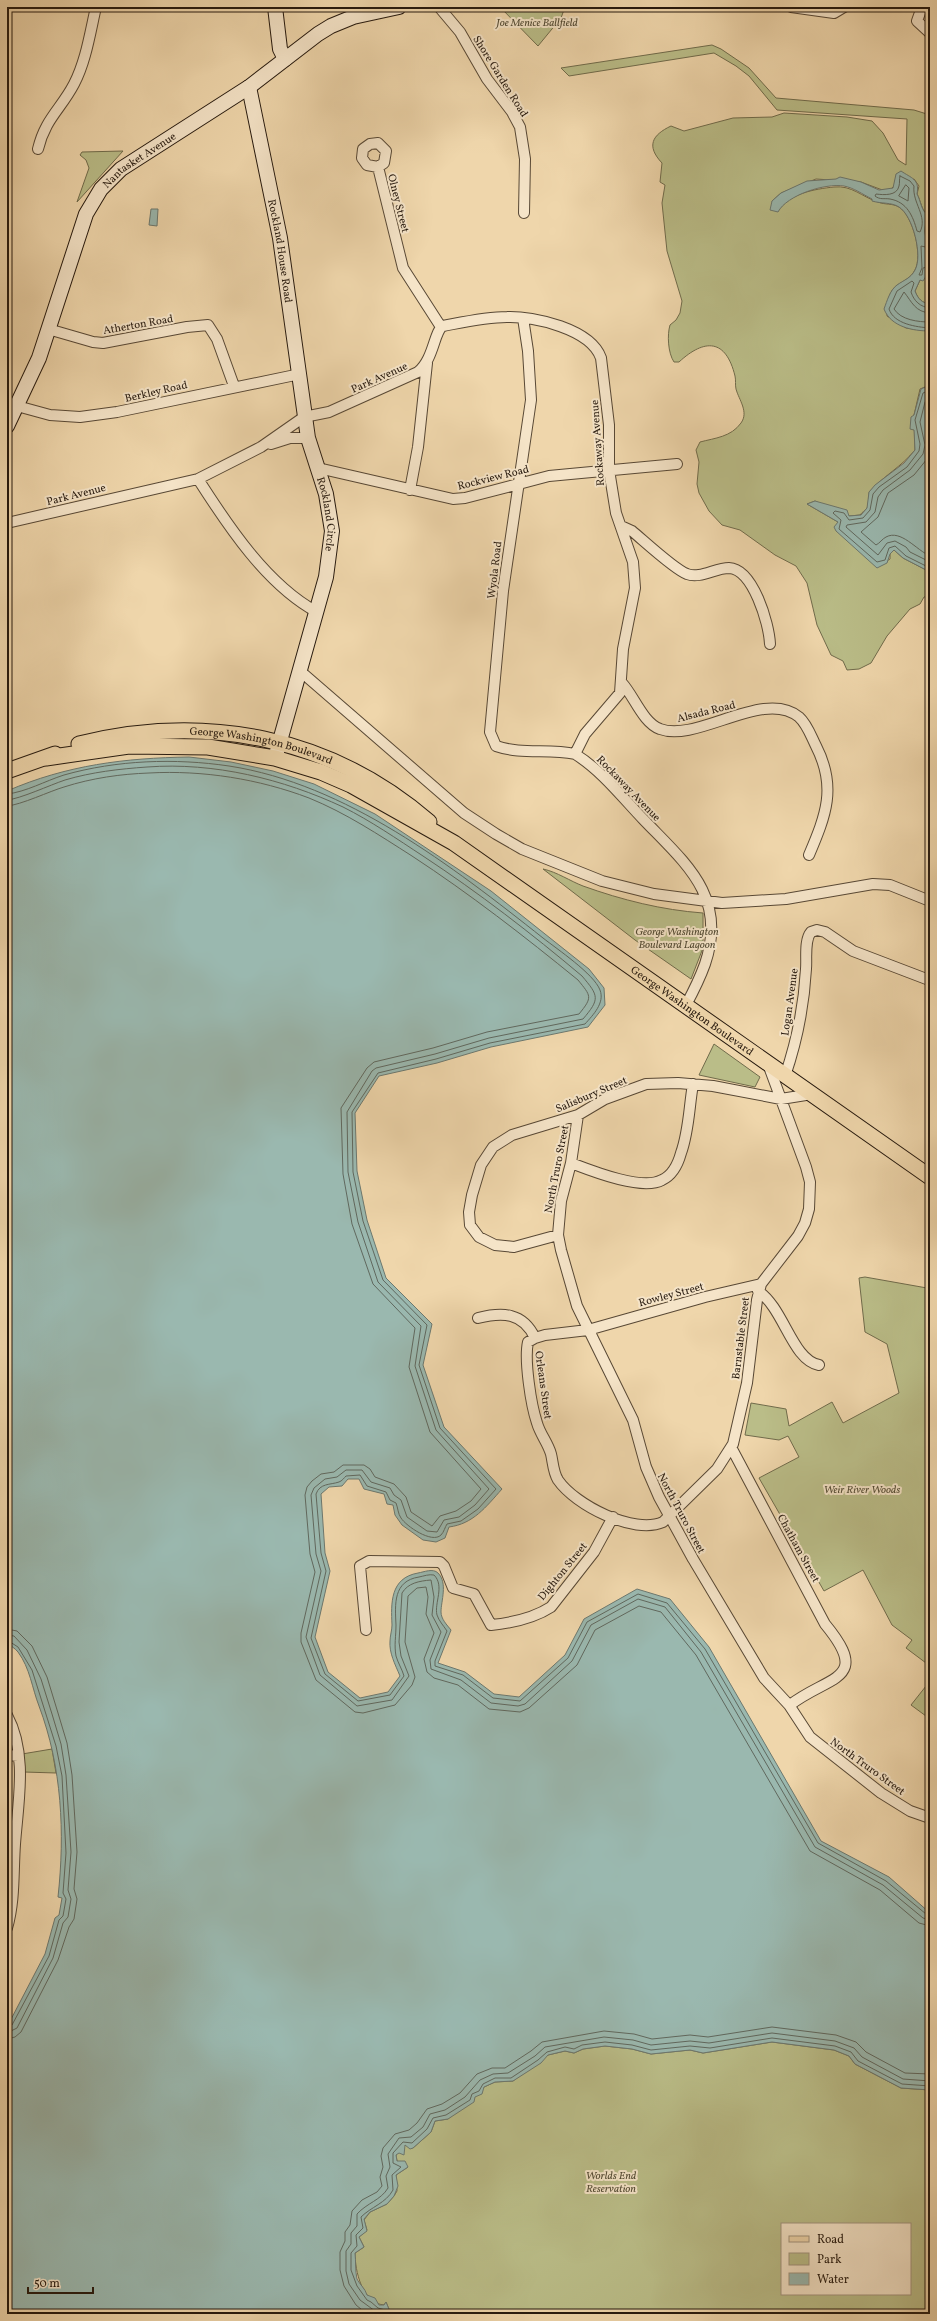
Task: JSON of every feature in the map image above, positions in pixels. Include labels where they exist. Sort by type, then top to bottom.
[{"type":"main road","name":"George Washington Boulevard","points":[[7,772],[87,742],[135,733],[168,730],[217,731],[279,743],[326,758],[362,774],[414,808],[454,843]]},
{"type":"main road","name":"George Washington Boulevard","points":[[46,758],[113,748],[161,745],[215,747],[275,758],[321,772],[351,785],[454,843],[930,1177]]},
{"type":"street","points":[[38,149],[45,126],[70,90],[80,71],[96,7]]},
{"type":"street","points":[[275,7],[280,49],[286,59]]},
{"type":"street","name":"Nantasket Avenue","points":[[7,426],[39,358],[86,214],[95,197],[107,182],[136,158],[249,87],[318,34],[337,23],[354,17],[399,7]]},
{"type":"street","name":"Shore Garden Road","points":[[439,7],[460,32],[487,79],[516,119],[522,136],[525,159],[524,213]]},
{"type":"street","points":[[791,7],[834,13],[844,7]]},
{"type":"street","points":[[922,7],[917,21],[930,33]]},
{"type":"street","name":"Rockland House Road","points":[[249,87],[280,238],[300,374],[304,416]]},
{"type":"street","name":"Olney Street","points":[[378,167],[403,268],[441,327]]},
{"type":"street","points":[[441,327],[505,317],[523,318]]},
{"type":"street","name":"Rockaway Avenue","points":[[523,318],[544,322],[572,332],[592,343],[599,352],[608,425],[609,470],[616,513],[633,562],[635,576],[634,599],[623,649],[622,683],[620,693],[585,734],[575,754],[587,762],[603,777],[701,884],[708,902],[711,934],[709,950],[700,978],[686,1005]]},
{"type":"street","name":"Wyola Road","points":[[523,318],[528,351],[531,400],[518,482],[494,673],[490,732],[496,746],[506,750],[557,751],[575,754]]},
{"type":"street","name":"Atherton Road","points":[[48,329],[93,342],[103,343],[187,327],[208,325],[217,339],[234,386]]},
{"type":"street","name":"Park Avenue","points":[[7,523],[198,479],[261,447],[304,416],[329,412],[412,376],[427,363],[441,327]]},
{"type":"street","points":[[410,490],[418,447],[427,363]]},
{"type":"street","name":"Berkley Road","points":[[17,406],[50,415],[80,417],[117,412],[234,386],[300,374]]},
{"type":"street","name":"Rockland Circle","points":[[275,758],[299,670],[317,612],[327,572],[332,538],[331,515],[308,438],[304,416]]},
{"type":"street","name":"Park Avenue","points":[[261,447],[290,438],[308,438]]},
{"type":"street","name":"Rockview Road","points":[[318,468],[343,472],[410,490],[454,499],[465,498],[518,482],[549,476],[677,464]]},
{"type":"street","points":[[198,479],[255,559],[296,600],[317,612]]},
{"type":"street","points":[[621,526],[632,531],[685,574],[703,574],[727,568],[742,572],[752,586],[761,607],[769,630],[770,644]]},
{"type":"street","points":[[299,670],[464,813],[496,834],[538,856],[602,881],[654,894],[708,902],[735,903],[779,900],[853,886],[890,885],[930,901]]},
{"type":"street","name":"Alsada Road","points":[[622,683],[646,718],[660,729],[686,730],[738,715],[767,710],[780,710],[798,716],[809,731],[827,773],[828,799],[820,829],[808,855]]},
{"type":"street","name":"Logan Avenue","points":[[786,1076],[796,1041],[805,987],[808,940],[811,932],[817,930],[825,932],[853,951],[929,980]]},
{"type":"street","name":"Barnstable Street","points":[[670,1515],[717,1469],[731,1447],[747,1383],[760,1288],[798,1236],[809,1209],[810,1182],[806,1167],[768,1064]]},
{"type":"street","name":"Salisbury Street","points":[[558,1235],[514,1247],[495,1245],[479,1237],[470,1225],[469,1212],[481,1165],[493,1146],[512,1135],[578,1115],[604,1099],[646,1084],[693,1084],[735,1089],[781,1099],[812,1094]]},
{"type":"street","points":[[570,1163],[643,1184],[662,1181],[671,1174],[682,1152],[689,1119],[693,1084]]},
{"type":"street","name":"North Truro Street","points":[[578,1115],[570,1163],[561,1201],[558,1235],[569,1282],[588,1330],[633,1420],[650,1477],[693,1559],[764,1678],[790,1705],[810,1737],[881,1793],[910,1810],[930,1818]]},
{"type":"street","points":[[760,1288],[781,1318],[800,1353],[809,1362],[819,1365]]},
{"type":"street","name":"Rowley Street","points":[[588,1330],[705,1297],[760,1288]]},
{"type":"street","points":[[478,1318],[493,1315],[514,1316],[530,1327],[535,1338]]},
{"type":"street","name":"Orleans Street","points":[[588,1330],[565,1331],[535,1338],[528,1342],[527,1366],[537,1423],[551,1453],[556,1474],[559,1480],[585,1503],[626,1523],[646,1526],[663,1522],[670,1515]]},
{"type":"street","name":"Chatham Street","points":[[731,1447],[825,1624],[844,1649],[846,1659],[844,1670],[837,1677],[790,1705]]},
{"type":"street","name":"Dighton Street","points":[[366,1630],[360,1566],[369,1561],[440,1562],[444,1566],[451,1585],[455,1589],[474,1594],[491,1625],[529,1617],[552,1607],[594,1552],[613,1517]]},
{"type":"street","points":[[7,1715],[14,1730],[20,1784],[11,1844],[12,1898],[7,1928]]},
{"type":"street","points":[[7,1755],[18,1756]]},
{"type":"green space","name":"Joe Menice Ballfield","points":[[500,7],[565,7],[561,18],[538,46]]},
{"type":"green space","points":[[712,45],[721,49],[749,68],[776,98],[914,110],[930,115],[930,250],[925,232],[928,215],[922,208],[917,194],[919,186],[914,179],[895,185],[890,190],[885,191],[861,182],[816,179],[781,193],[772,201],[778,211],[788,200],[802,193],[834,187],[846,188],[872,200],[894,205],[904,211],[909,218],[917,246],[918,255],[915,270],[906,280],[892,290],[888,302],[887,316],[906,328],[930,331],[930,385],[920,389],[914,415],[915,450],[870,491],[868,506],[860,515],[849,516],[815,501],[807,504],[838,522],[877,567],[890,559],[890,554],[894,550],[903,558],[930,572],[930,596],[924,597],[920,604],[910,609],[887,636],[871,663],[859,669],[847,670],[843,661],[831,655],[817,625],[807,583],[796,566],[775,555],[740,530],[722,525],[709,511],[699,493],[697,484],[699,462],[696,450],[700,442],[728,434],[737,428],[743,419],[744,410],[736,389],[735,376],[731,364],[726,355],[720,349],[713,346],[706,346],[697,349],[679,362],[674,362],[670,354],[668,339],[669,329],[670,325],[676,320],[680,313],[682,301],[667,251],[662,203],[665,185],[660,182],[662,163],[654,151],[653,142],[659,133],[671,126],[684,131],[733,118],[772,117],[784,113],[847,117],[872,121],[883,133],[898,160],[906,165],[907,119],[777,110],[749,76],[736,66],[714,53],[569,76],[561,68]]},
{"type":"green space","points":[[123,151],[77,202],[89,168],[86,160],[80,155],[82,152]]},
{"type":"green space","points":[[930,268],[930,304],[921,300],[915,291],[920,280],[927,276]]},
{"type":"green space","name":"George Washington Boulevard Lagoon","points":[[543,869],[583,886],[612,896],[657,907],[703,913],[703,948],[691,979],[635,940]]},
{"type":"green space","points":[[714,1044],[760,1077],[755,1087],[699,1075]]},
{"type":"green space","name":"Weir River Woods","points":[[865,1277],[927,1288],[930,1292],[930,1666],[906,1648],[912,1640],[892,1625],[863,1570],[824,1591],[759,1478],[799,1457],[788,1436],[779,1440],[745,1435],[751,1403],[786,1409],[789,1426],[832,1402],[843,1423],[899,1393],[887,1344],[865,1332],[859,1278]]},
{"type":"green space","points":[[930,1681],[930,1719],[911,1705]]},
{"type":"green space","points":[[52,1749],[56,1773],[24,1772],[22,1754]]},
{"type":"green space","name":"Worlds End Reservation","points":[[772,2042],[834,2050],[849,2056],[855,2064],[901,2088],[930,2090],[930,2314],[391,2314],[386,2302],[384,2305],[376,2303],[370,2299],[361,2285],[355,2260],[355,2253],[364,2247],[359,2237],[367,2230],[364,2220],[370,2212],[387,2204],[397,2191],[396,2175],[408,2167],[397,2161],[396,2155],[405,2145],[413,2148],[431,2132],[435,2121],[448,2119],[484,2087],[495,2082],[513,2081],[548,2055],[565,2051],[574,2053],[583,2049],[605,2046],[632,2049],[651,2054],[690,2050],[703,2053]]},
{"type":"water","points":[[901,171],[916,182],[918,189],[917,194],[922,208],[928,215],[925,231],[930,257],[929,269],[923,281],[920,280],[915,291],[921,300],[930,304],[930,331],[903,327],[892,320],[884,309],[892,290],[911,275],[917,264],[917,246],[912,227],[909,219],[899,207],[893,204],[872,201],[872,199],[851,188],[844,186],[827,186],[817,188],[789,200],[778,212],[770,210],[772,201],[781,193],[807,181],[836,179],[840,177],[861,182],[879,190],[893,188],[896,174]]},
{"type":"water","points":[[151,209],[158,209],[157,226],[149,225]]},
{"type":"water","points":[[930,385],[930,572],[903,558],[894,550],[890,554],[887,563],[877,568],[836,531],[834,527],[838,522],[807,504],[815,501],[847,510],[849,516],[861,515],[867,508],[869,492],[875,485],[904,463],[915,450],[914,430],[910,429],[911,417],[914,415],[921,389]]},
{"type":"water","points":[[189,757],[231,762],[273,771],[314,784],[375,814],[491,891],[589,969],[604,988],[605,1005],[588,1027],[491,1047],[437,1063],[379,1076],[355,1113],[357,1171],[367,1220],[386,1278],[432,1324],[423,1365],[444,1427],[502,1489],[478,1514],[465,1522],[449,1527],[445,1538],[436,1542],[423,1540],[402,1525],[395,1515],[393,1505],[387,1504],[384,1494],[364,1489],[359,1479],[348,1479],[342,1486],[329,1487],[321,1494],[325,1553],[330,1571],[315,1637],[328,1672],[360,1698],[388,1692],[400,1676],[390,1650],[392,1600],[394,1593],[402,1580],[409,1576],[426,1571],[436,1572],[441,1577],[443,1582],[443,1592],[441,1615],[444,1622],[451,1630],[438,1663],[465,1672],[494,1694],[519,1697],[565,1655],[584,1619],[637,1589],[670,1599],[709,1647],[821,1841],[889,1877],[930,1913],[930,2090],[901,2088],[855,2064],[849,2056],[834,2050],[772,2042],[703,2053],[690,2050],[651,2054],[632,2049],[605,2046],[583,2049],[574,2053],[565,2051],[548,2055],[541,2063],[513,2081],[495,2082],[484,2087],[482,2094],[475,2097],[474,2102],[448,2119],[435,2121],[431,2132],[413,2148],[410,2149],[405,2145],[404,2155],[399,2153],[396,2155],[397,2161],[405,2161],[408,2167],[396,2175],[398,2186],[394,2196],[387,2204],[370,2212],[364,2219],[367,2231],[359,2237],[364,2247],[355,2253],[358,2281],[367,2295],[375,2298],[379,2305],[384,2305],[386,2302],[391,2314],[7,2314],[7,2027],[45,1954],[55,1918],[59,1915],[62,1898],[58,1897],[61,1849],[60,1800],[53,1753],[47,1729],[25,1665],[18,1652],[7,1642],[7,791],[29,782],[74,769],[119,761]]}]
